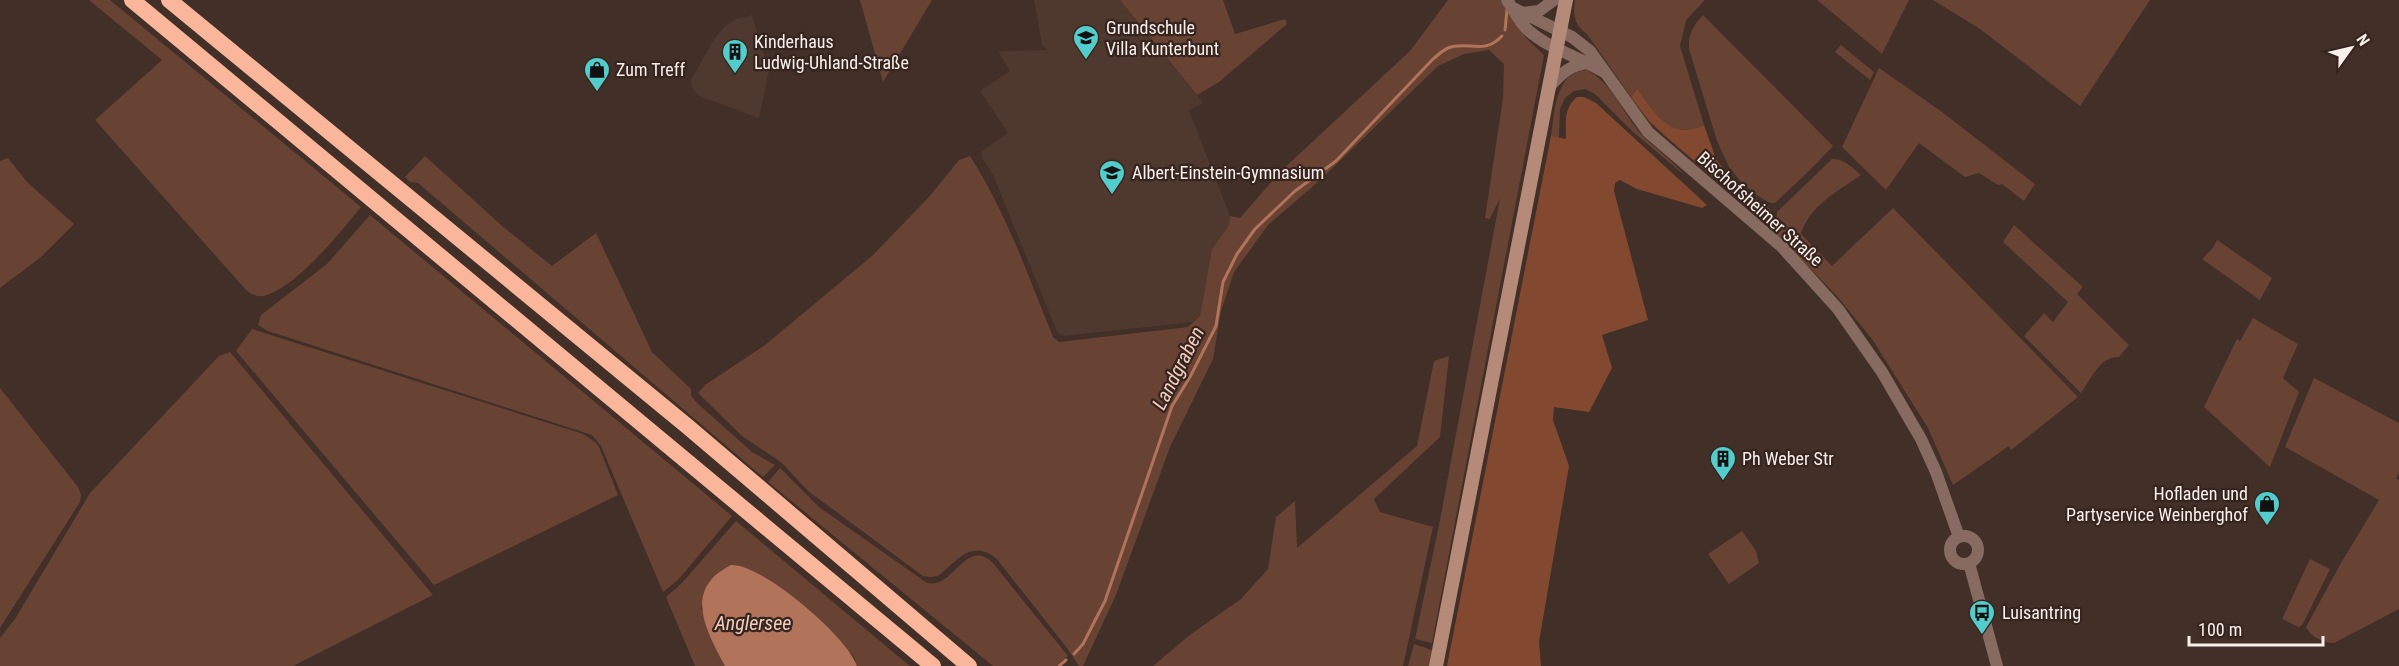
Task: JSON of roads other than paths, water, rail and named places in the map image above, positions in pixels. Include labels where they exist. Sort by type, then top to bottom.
[{"type":"highway","points":[[132,0],[933,666]]},
{"type":"highway","points":[[169,0],[678,419],[969,666]]},
{"type":"main road","points":[[1436,666],[1566,0]]},
{"type":"street","points":[[1514,7],[1539,11],[1554,0]]},
{"type":"street","name":"Bischofsheimer Straße","points":[[1514,7],[1579,41],[1590,51],[1648,132],[1774,240],[1839,309],[1882,372],[1917,431],[1936,472],[1959,537]]},
{"type":"street","name":"Bischofsheimer Straße","points":[[1514,7],[1527,29],[1556,48],[1590,63],[1608,75]]},
{"type":"street","points":[[1548,88],[1567,69],[1590,63]]},
{"type":"street","name":"Bischofsheimer Straße","points":[[1959,537],[1968,537],[1977,546],[1977,556],[1969,563],[1961,564],[1951,555],[1952,543],[1959,537]]},
{"type":"street","name":"Bischofsheimer Straße","points":[[1969,563],[1997,666]]},
{"type":"water","name":"Anglersee","points":[[731,565],[745,568],[762,576],[802,604],[838,638],[857,666],[725,666],[705,624],[702,611],[707,586],[716,575]]},
{"type":"waterway","name":"Landgraben","points":[[1505,30],[1507,10]]},
{"type":"waterway","name":"Landgraben","points":[[1074,654],[1083,644],[1105,601],[1172,406],[1216,326],[1223,282],[1237,254],[1255,229],[1295,191],[1336,161],[1440,53],[1455,46],[1488,45],[1502,36]]},
{"type":"waterway","name":"Landgraben","points":[[1059,666],[1066,660]]},
{"type":"place","name":"Grundschule Villa Kunterbunt","points":[[1086,61]]},
{"type":"place","name":"Kinderhaus Ludwig-Uhland-Straße","points":[[735,75]]},
{"type":"place","name":"Zum Treff","points":[[597,93]]},
{"type":"place","name":"Albert-Einstein-Gymnasium","points":[[1112,196]]},
{"type":"place","name":"Ph Weber Str","points":[[1723,482]]},
{"type":"place","name":"Hofladen und Partyservice Weinberghof","points":[[2267,527]]},
{"type":"place","name":"Luisantring","points":[[1982,636]]}]
